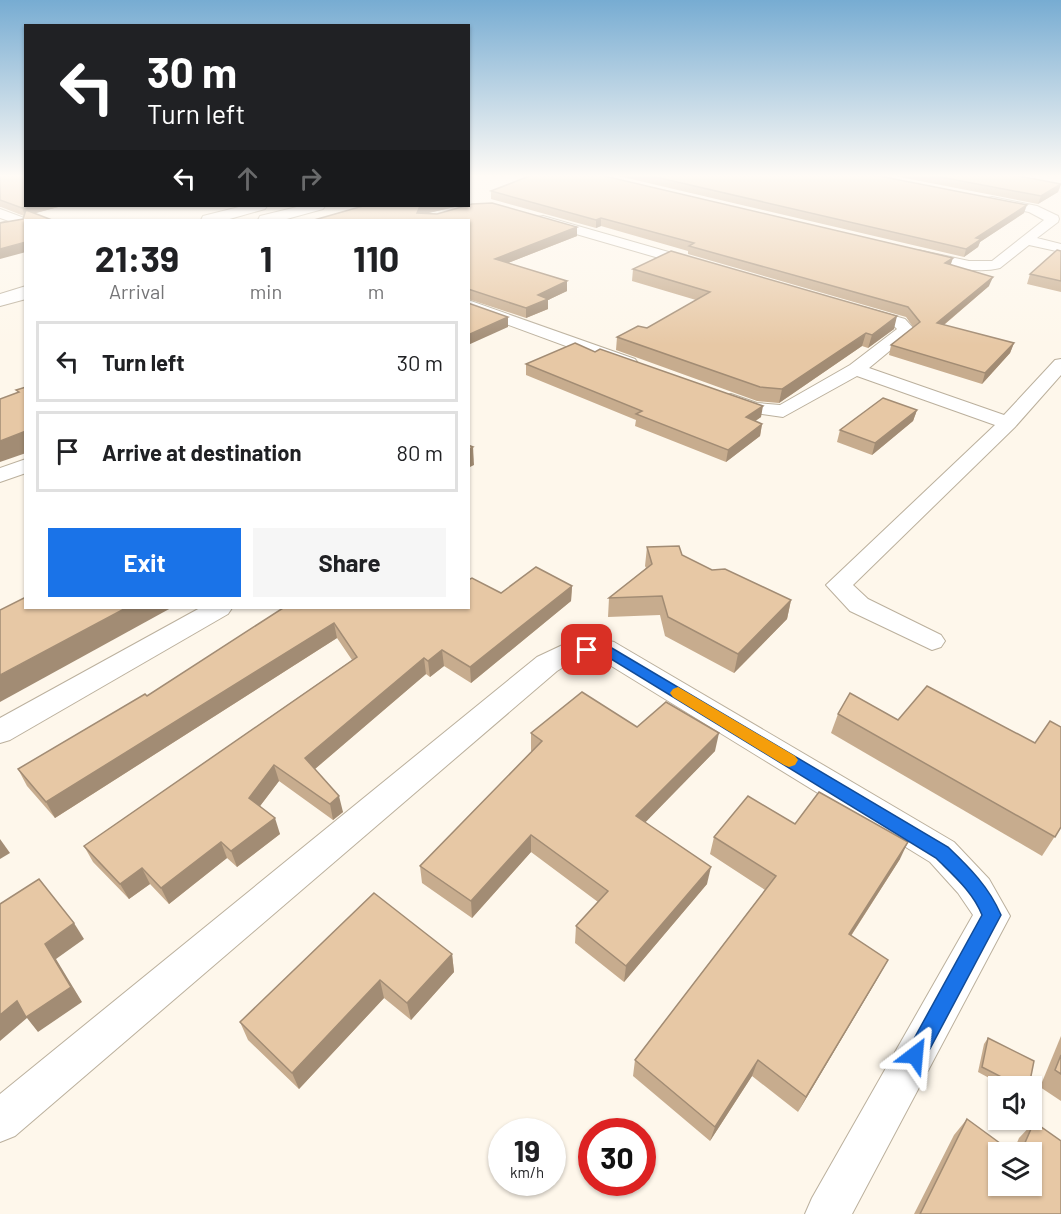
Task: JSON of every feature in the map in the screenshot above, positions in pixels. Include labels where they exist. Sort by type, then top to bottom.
[{"type":"street","points":[[585,232],[707,267]]},
{"type":"street","points":[[908,251],[969,265],[995,265],[1037,232]]},
{"type":"street","points":[[1026,240],[1061,248]]},
{"type":"street","points":[[0,282],[24,276]]},
{"type":"street","points":[[0,300],[24,293]]},
{"type":"street","points":[[470,306],[644,368]]},
{"type":"street","points":[[721,396],[754,408],[783,411],[856,369],[907,330],[899,322],[842,306]]},
{"type":"street","points":[[932,641],[859,604],[838,585],[1008,423],[1061,364]]},
{"type":"street","points":[[856,369],[1008,423]]},
{"type":"street","points":[[0,476],[24,466]]},
{"type":"street","points":[[0,732],[217,609]]},
{"type":"street","points":[[0,1122],[547,664],[569,651],[605,649],[942,852],[979,893],[992,915],[828,1214]]},
{"type":"building","points":[[0,232],[24,232],[24,243],[0,249]]},
{"type":"building","points":[[470,232],[565,232],[495,259],[567,281],[538,295],[548,299],[526,308],[470,290]]},
{"type":"building","points":[[652,232],[841,232],[953,258],[945,263],[993,277],[937,323],[1014,343],[985,373],[891,345],[920,322],[908,307],[689,246],[694,243]]},
{"type":"building","points":[[891,232],[986,232],[976,238],[981,239],[966,249]]},
{"type":"building","points":[[1057,250],[1061,251],[1061,281],[1030,274]]},
{"type":"building","points":[[671,251],[897,316],[872,335],[866,333],[782,389],[760,387],[617,337],[638,326],[647,328],[710,292],[633,269]]},
{"type":"building","points":[[470,304],[508,317],[470,334]]},
{"type":"building","points":[[575,343],[595,352],[600,349],[763,406],[746,417],[762,424],[728,450],[636,414],[642,411],[526,364]]},
{"type":"building","points":[[24,388],[24,432],[0,441],[0,399],[19,392],[16,390]]},
{"type":"building","points":[[883,398],[917,410],[875,443],[840,430]]},
{"type":"building","points":[[679,546],[682,555],[712,570],[725,569],[791,600],[738,654],[668,617],[662,596],[609,598],[652,564],[647,547]]},
{"type":"building","points":[[536,567],[572,586],[470,667],[442,650],[428,661],[424,658],[305,758],[339,796],[330,804],[274,765],[249,798],[275,818],[231,851],[221,842],[161,888],[142,868],[120,884],[84,846],[357,657],[334,623],[46,802],[18,769],[145,694],[147,696],[281,609],[470,609],[470,579],[472,578],[501,593]]},
{"type":"building","points":[[24,598],[24,609],[124,609],[0,675],[0,610]]},
{"type":"building","points":[[927,686],[1035,743],[1050,721],[1061,727],[1061,827],[1055,837],[838,714],[850,693],[898,720]]},
{"type":"building","points":[[582,692],[637,727],[666,702],[719,733],[636,816],[711,867],[626,966],[576,926],[608,891],[531,835],[471,901],[420,866],[542,741],[531,733]]},
{"type":"building","points":[[819,792],[908,842],[849,934],[888,960],[806,1097],[758,1060],[715,1127],[635,1060],[776,876],[714,837],[748,796],[795,824]]},
{"type":"building","points":[[39,879],[74,923],[45,944],[71,987],[26,1017],[17,1001],[0,1015],[0,904]]},
{"type":"building","points":[[374,893],[452,954],[407,1003],[380,980],[292,1073],[240,1022]]},
{"type":"building","points":[[988,1038],[1034,1061],[1031,1076],[1000,1076],[982,1067]]},
{"type":"building","points":[[1061,1055],[1061,1074],[1055,1070]]},
{"type":"building","points":[[967,1119],[998,1142],[988,1142],[988,1196],[1042,1196],[1042,1142],[1025,1142],[1031,1130],[1042,1130],[1042,1128],[1061,1141],[1061,1214],[920,1214]]},
{"type":"slow traffic","points":[[678,693],[789,760]]},
{"type":"route","points":[[587,650],[605,649],[942,852],[966,876],[986,901],[992,915],[915,1055]]}]
